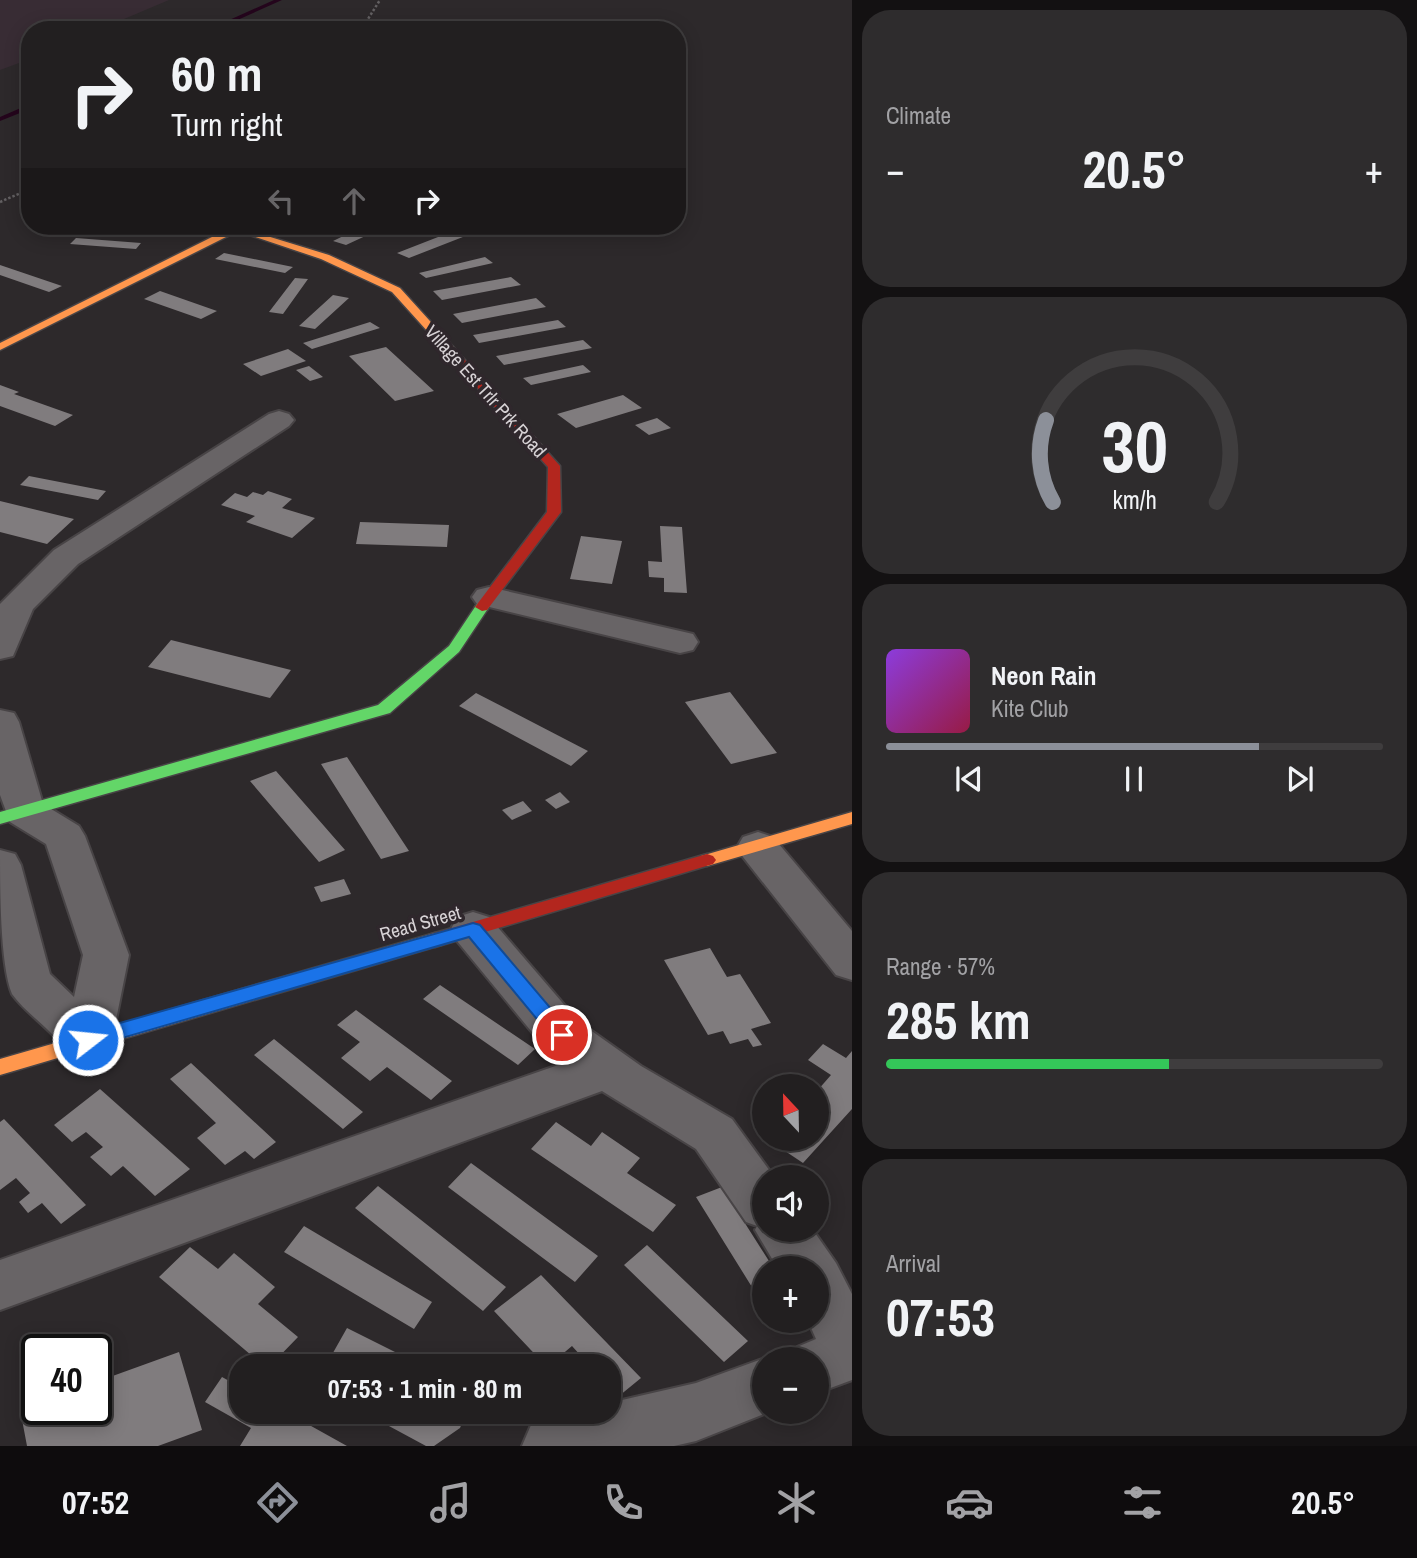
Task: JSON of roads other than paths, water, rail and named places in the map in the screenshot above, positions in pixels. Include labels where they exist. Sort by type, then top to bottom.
[{"type":"street","name":"Village Est Trlr Prk Road","points":[[0,348],[223,235]]},
{"type":"street","name":"Village Est Trlr Prk Road","points":[[8,825],[384,709],[454,649],[489,597],[554,512],[554,466],[396,290],[325,257],[262,235]]},
{"type":"street","points":[[0,648],[17,605],[66,557],[279,420]]},
{"type":"street","points":[[489,597],[680,642]]},
{"type":"street","points":[[0,722],[8,825],[64,836],[106,955],[88,1040]]},
{"type":"street","name":"Read Street","points":[[0,1067],[852,818]]},
{"type":"street","points":[[758,847],[852,964]]},
{"type":"street","points":[[0,865],[29,982],[88,1040]]},
{"type":"street","points":[[473,929],[562,1035],[610,1069],[713,1134],[752,1188]]},
{"type":"street","points":[[0,1285],[566,1082],[610,1069]]},
{"type":"street","points":[[829,1306],[852,1353],[829,1362]]},
{"type":"street","points":[[552,1446],[696,1412],[752,1391]]},
{"type":"waterway","points":[[231,21],[279,0]]},
{"type":"waterway","points":[[0,119],[21,110]]}]
